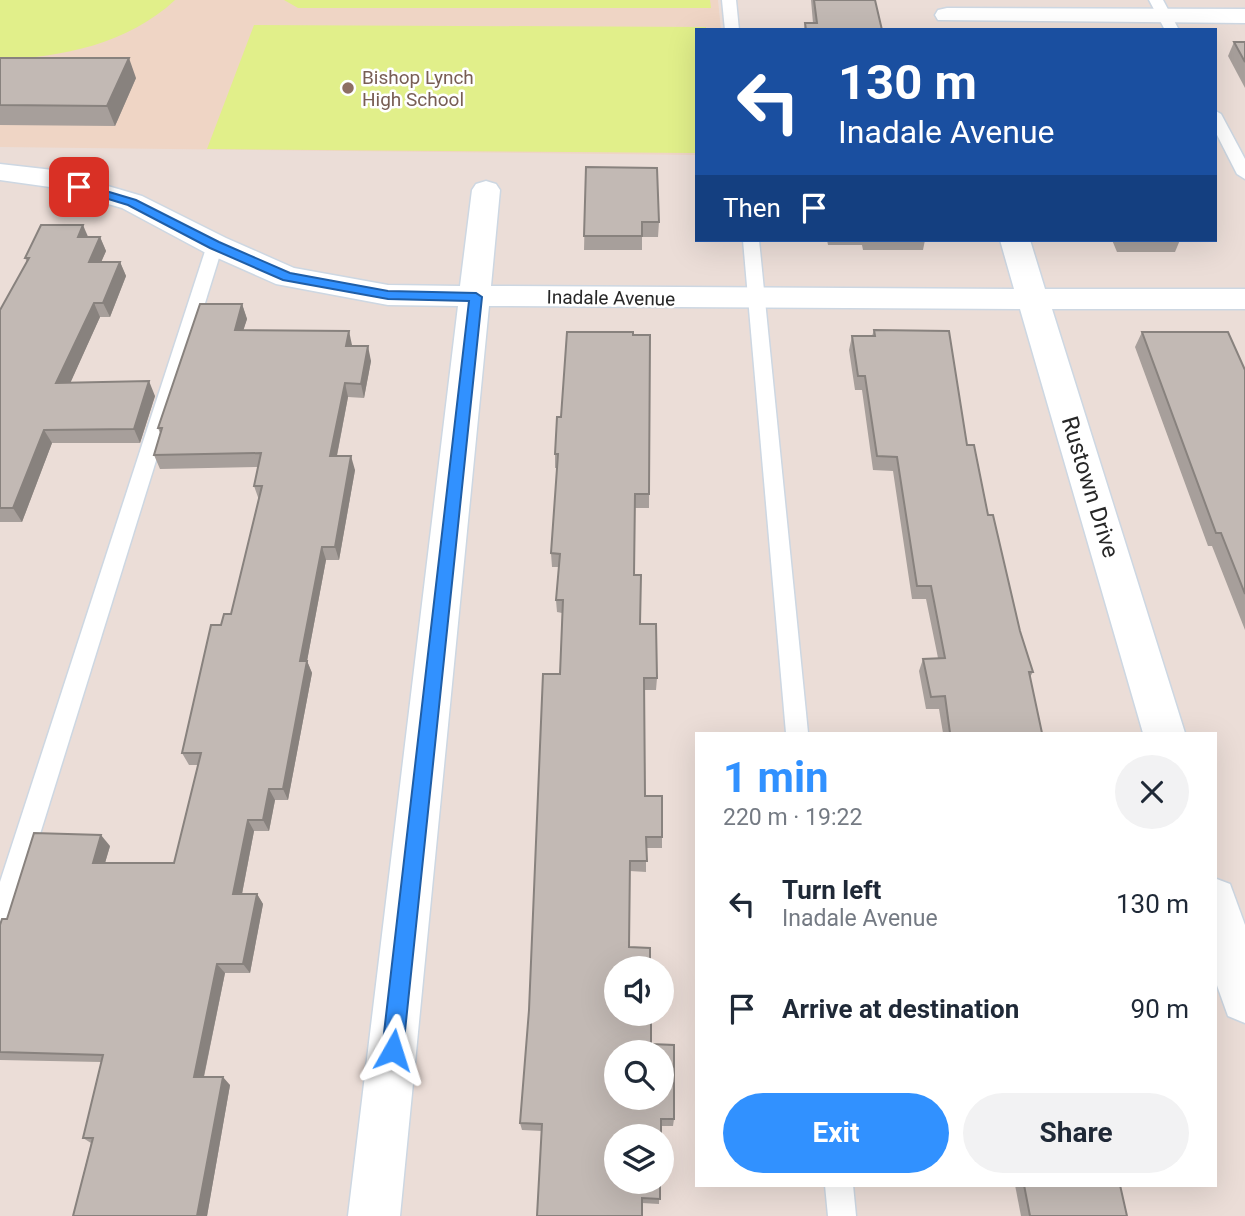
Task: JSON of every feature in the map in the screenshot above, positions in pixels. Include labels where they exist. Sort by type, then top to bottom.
[{"type":"street","points":[[947,15],[1245,16]]},
{"type":"street","name":"Inadale Avenue","points":[[3,175],[53,179],[132,202],[215,245],[287,277],[388,295],[757,299],[1245,299]]},
{"type":"street","points":[[374,1216],[486,190]]},
{"type":"street","name":"Rustown Drive","points":[[1016,242],[1164,732]]},
{"type":"street","points":[[1217,909],[1245,999]]},
{"type":"lane","points":[[729,0],[732,28]]},
{"type":"lane","points":[[1217,120],[1245,174]]},
{"type":"lane","points":[[1227,140],[1245,140]]},
{"type":"lane","points":[[751,242],[797,732]]},
{"type":"lane","points":[[0,921],[215,245]]},
{"type":"lane","points":[[839,1187],[842,1216]]},
{"type":"shaded area","name":"Bishop Lynch High School","points":[[0,0],[718,0],[721,28],[695,28],[695,155],[0,147]]},
{"type":"green space","points":[[0,0],[175,0],[137,28],[115,38],[47,56],[0,60]]},
{"type":"green space","points":[[284,0],[710,0],[711,8],[298,8]]},
{"type":"green space","points":[[254,25],[706,27],[695,28],[695,153],[207,149]]},
{"type":"building","points":[[814,0],[875,0],[882,28],[806,28],[805,23],[817,23]]},
{"type":"building","points":[[1234,42],[1245,42],[1245,62]]},
{"type":"building","points":[[0,58],[129,58],[107,106],[0,105]]},
{"type":"building","points":[[586,167],[657,168],[659,222],[642,222],[642,236],[584,236]]},
{"type":"building","points":[[41,225],[83,225],[78,237],[100,237],[89,262],[120,262],[103,303],[94,303],[56,383],[149,381],[134,429],[44,430],[13,508],[0,508],[0,310],[29,258],[25,258]]},
{"type":"building","points":[[200,304],[242,304],[235,330],[349,331],[346,346],[368,346],[361,384],[345,383],[330,456],[351,456],[335,547],[322,547],[300,661],[307,661],[283,789],[269,789],[263,820],[248,820],[233,894],[257,894],[243,964],[217,964],[194,1077],[223,1077],[197,1216],[73,1216],[93,1138],[83,1138],[103,1055],[0,1052],[0,925],[2,919],[7,919],[34,833],[101,835],[93,863],[174,863],[201,753],[182,753],[211,625],[221,625],[224,614],[231,614],[262,486],[254,486],[261,453],[154,455],[162,428],[158,428]]},
{"type":"building","points":[[874,330],[949,331],[967,445],[974,445],[988,515],[993,515],[1020,631],[1033,672],[1029,672],[1042,732],[950,732],[945,696],[931,697],[923,659],[945,658],[931,586],[917,586],[897,457],[877,456],[865,376],[858,376],[852,336],[875,336]]},
{"type":"building","points":[[567,332],[633,332],[633,335],[650,335],[649,494],[635,494],[634,575],[641,575],[640,624],[656,624],[657,678],[644,678],[645,796],[662,796],[662,837],[646,837],[647,861],[630,861],[629,947],[650,948],[650,956],[604,956],[604,1026],[651,1026],[651,1040],[604,1040],[604,1110],[674,1110],[674,1119],[661,1119],[661,1124],[604,1124],[604,1194],[660,1194],[660,1199],[642,1198],[642,1216],[537,1216],[542,1124],[520,1123],[529,1010],[543,674],[560,674],[563,600],[556,600],[560,554],[551,553],[558,454],[555,454],[557,417],[561,417]]},
{"type":"building","points":[[1142,332],[1228,332],[1245,370],[1245,594],[1221,533],[1216,533]]},
{"type":"building","points":[[1024,1187],[1120,1187],[1127,1216],[1030,1216]]},
{"type":"place","name":"Bishop Lynch High School","points":[[348,88]]},
{"type":"route","points":[[79,187],[132,202],[215,245],[287,277],[388,295],[476,297],[393,1050]]}]
